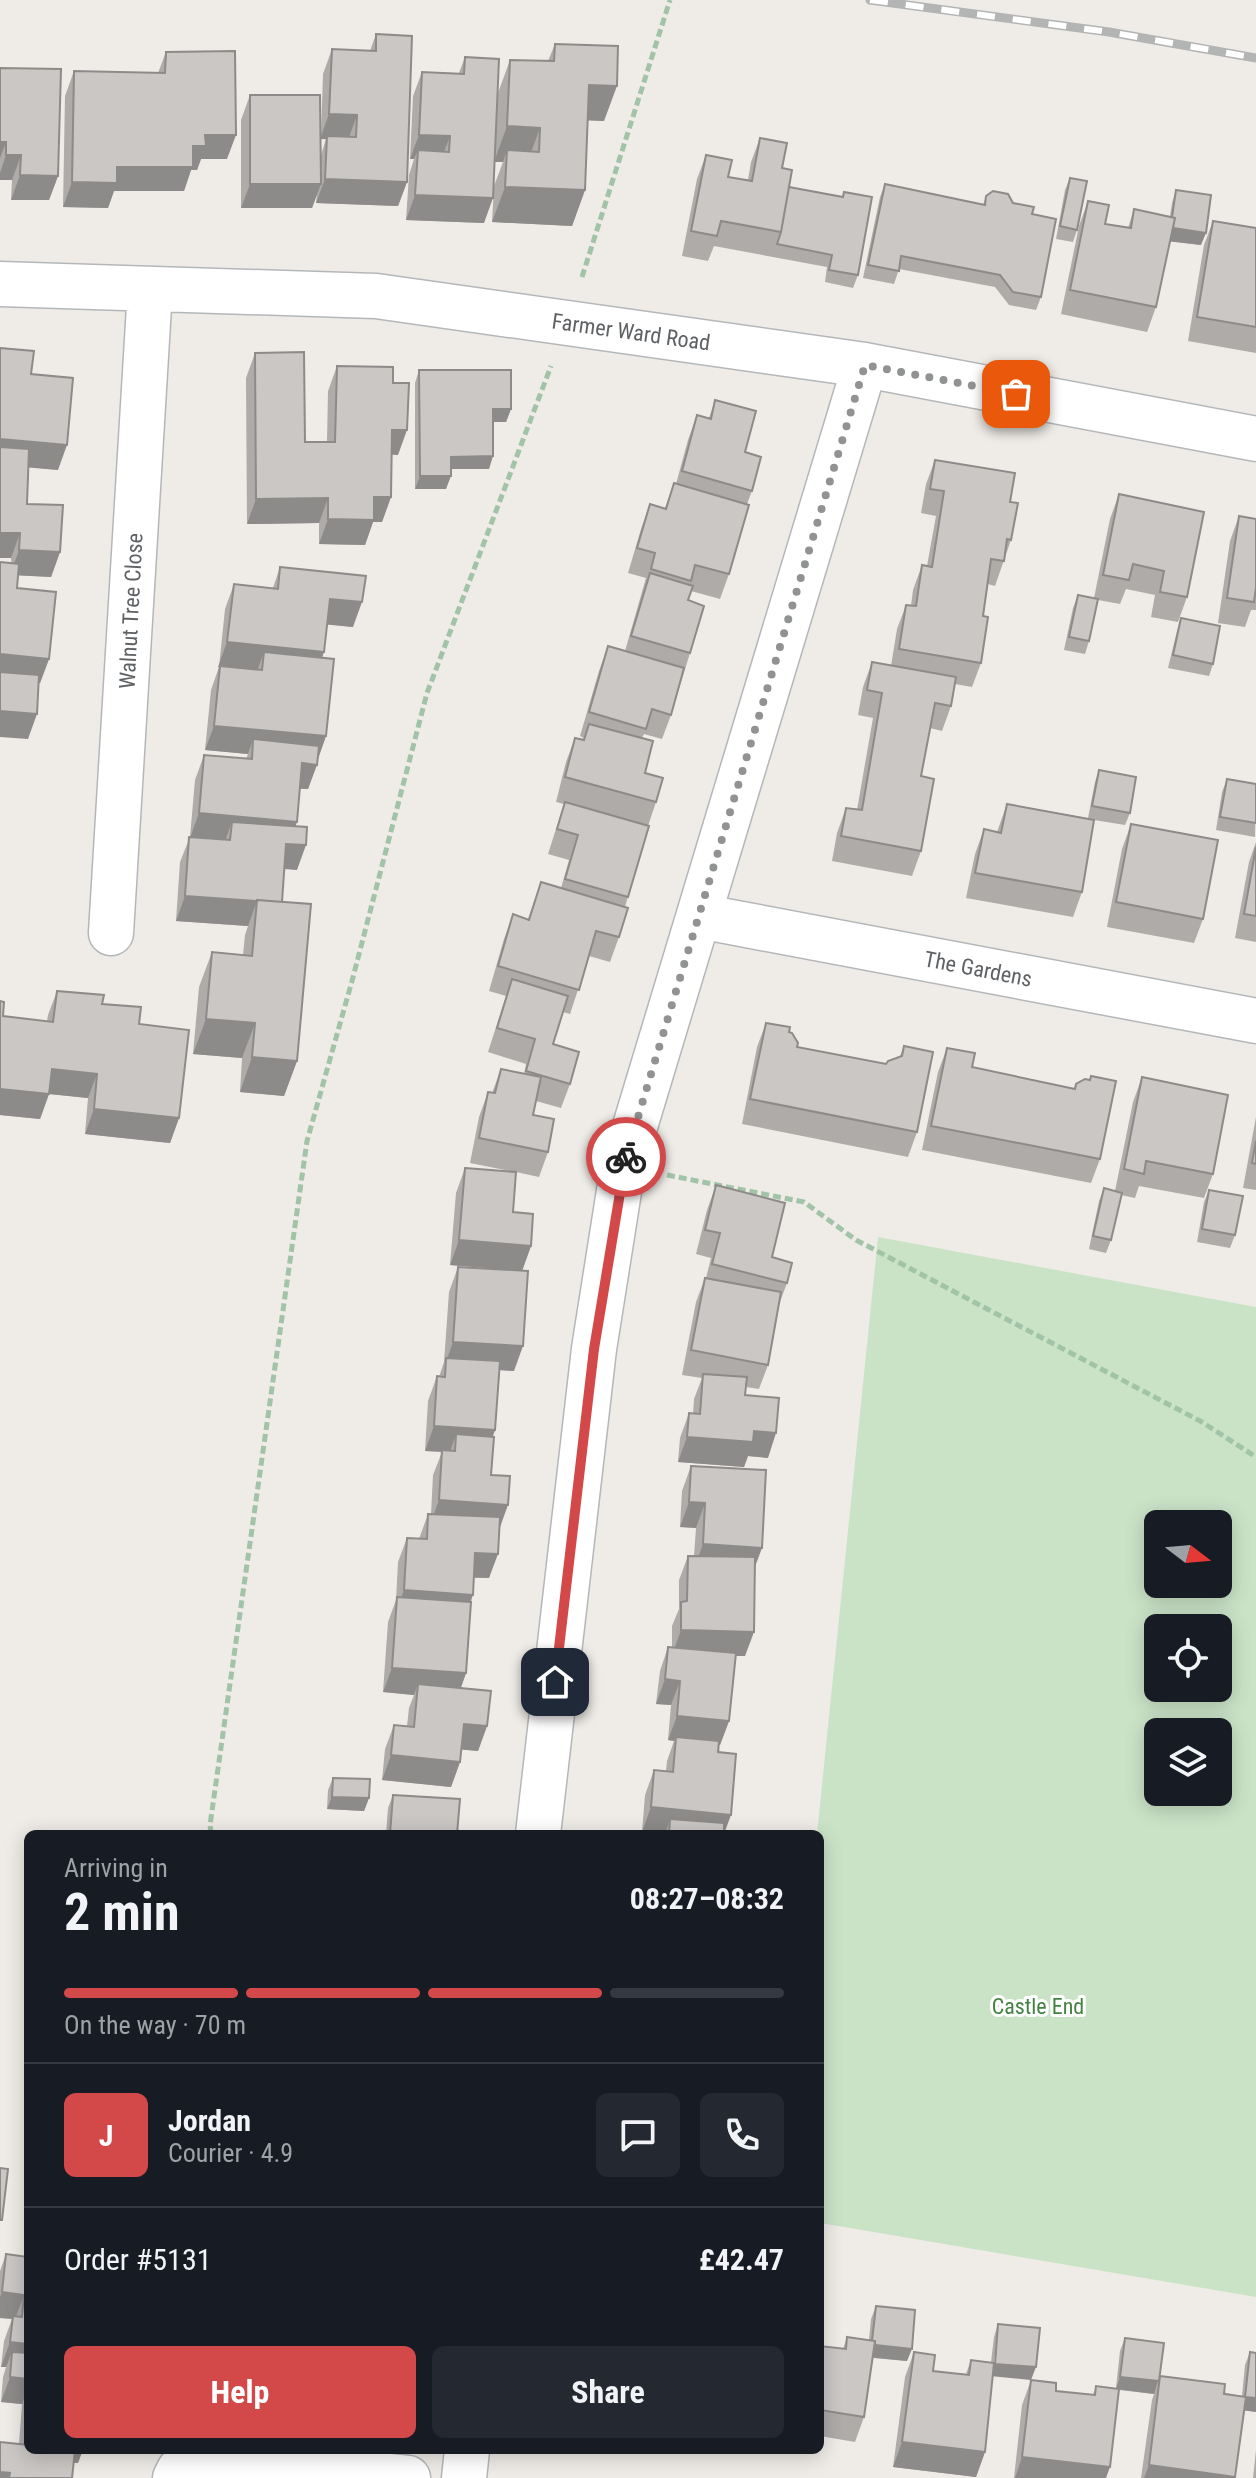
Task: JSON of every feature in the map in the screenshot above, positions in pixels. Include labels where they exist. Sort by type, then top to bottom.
[{"type":"street","name":"Farmer Ward Road","points":[[0,284],[376,296],[865,365],[1256,439]]},
{"type":"street","name":"Walnut Tree Close","points":[[111,933],[150,290]]},
{"type":"street","points":[[538,1830],[594,1349],[623,1166],[865,365]]},
{"type":"street","name":"The Gardens","points":[[699,916],[1256,1021]]},
{"type":"street","points":[[464,2478],[467,2454]]},
{"type":"street","points":[[175,2478],[179,2470],[213,2458],[408,2478]]},
{"type":"path","points":[[211,1830],[307,1141],[427,693],[567,323],[670,0]]},
{"type":"path","points":[[623,1166],[804,1202],[856,1240],[1202,1422],[1256,1457]]},
{"type":"green space","name":"Castle End","points":[[878,1237],[1256,1307],[1256,2297],[824,2224],[824,1830],[817,1830]]},
{"type":"building","points":[[376,34],[412,36],[407,182],[325,179],[327,136],[356,137],[357,115],[329,114],[332,49],[376,51]]},
{"type":"building","points":[[555,44],[618,46],[617,86],[589,85],[585,190],[505,187],[507,150],[539,152],[540,128],[507,126],[510,60],[554,61]]},
{"type":"building","points":[[235,51],[236,135],[205,135],[206,146],[193,146],[193,167],[117,167],[117,183],[72,182],[74,71],[165,73],[166,52]]},
{"type":"building","points":[[465,57],[499,59],[493,198],[415,195],[418,150],[449,152],[450,136],[419,135],[422,72],[464,74]]},
{"type":"building","points":[[0,68],[61,69],[58,176],[20,175],[21,155],[6,155],[6,142],[0,142]]},
{"type":"building","points":[[250,95],[320,95],[321,184],[250,184]]},
{"type":"building","points":[[760,138],[787,143],[782,168],[792,170],[781,232],[721,221],[717,236],[691,231],[706,155],[732,160],[728,177],[752,181]]},
{"type":"building","points":[[1070,178],[1087,181],[1077,230],[1060,226]]},
{"type":"building","points":[[885,184],[985,205],[986,196],[993,191],[1008,194],[1013,203],[1034,207],[1032,214],[1056,219],[1041,297],[1013,292],[1000,275],[901,256],[899,271],[868,265]]},
{"type":"building","points":[[789,187],[843,197],[844,192],[872,197],[858,275],[829,270],[832,255],[777,244]]},
{"type":"building","points":[[1176,190],[1211,195],[1206,233],[1173,228]]},
{"type":"building","points":[[1088,201],[1109,205],[1105,224],[1131,228],[1134,209],[1175,218],[1156,307],[1070,290]]},
{"type":"building","points":[[1213,221],[1256,228],[1256,327],[1197,317]]},
{"type":"building","points":[[0,348],[34,351],[31,374],[73,378],[67,445],[0,439]]},
{"type":"building","points":[[304,352],[305,442],[335,442],[337,366],[393,367],[393,383],[409,383],[407,430],[392,430],[391,497],[374,497],[374,520],[328,519],[328,498],[256,499],[255,353]]},
{"type":"building","points":[[419,370],[511,370],[511,409],[493,409],[493,456],[451,457],[451,476],[420,476]]},
{"type":"building","points":[[715,400],[756,411],[745,452],[761,457],[752,491],[682,471],[697,415],[711,419]]},
{"type":"building","points":[[0,447],[29,449],[27,504],[63,505],[60,552],[19,550],[20,533],[0,533]]},
{"type":"building","points":[[935,460],[1015,473],[1010,502],[1018,503],[1011,540],[1007,539],[1004,561],[991,559],[983,616],[988,617],[981,663],[899,649],[906,605],[916,606],[922,565],[932,567],[944,491],[930,489]]},
{"type":"building","points":[[674,483],[749,505],[729,574],[695,565],[691,581],[651,569],[655,553],[637,548],[650,504],[666,509]]},
{"type":"building","points":[[1119,494],[1204,512],[1187,597],[1160,592],[1164,571],[1133,564],[1129,580],[1103,575]]},
{"type":"building","points":[[1239,516],[1256,519],[1254,602],[1227,598]]},
{"type":"building","points":[[0,562],[19,564],[17,588],[56,592],[49,659],[0,654]]},
{"type":"building","points":[[280,567],[366,576],[362,602],[330,599],[324,652],[227,642],[234,584],[278,589]]},
{"type":"building","points":[[650,573],[693,586],[688,600],[704,606],[690,653],[631,636]]},
{"type":"building","points":[[1078,595],[1098,599],[1089,641],[1069,637]]},
{"type":"building","points":[[1181,618],[1220,626],[1213,664],[1173,655]]},
{"type":"building","points":[[608,646],[684,668],[671,715],[652,709],[646,729],[589,712]]},
{"type":"building","points":[[264,652],[334,659],[326,736],[214,726],[220,666],[262,670]]},
{"type":"building","points":[[872,662],[956,677],[951,706],[935,703],[921,776],[934,779],[921,851],[841,836],[846,808],[862,810],[882,693],[867,690]]},
{"type":"building","points":[[0,672],[39,675],[37,714],[0,711]]},
{"type":"building","points":[[589,724],[653,741],[645,773],[663,778],[656,802],[565,777],[575,738],[584,740]]},
{"type":"building","points":[[253,739],[319,746],[317,765],[302,763],[297,822],[199,813],[204,755],[252,759]]},
{"type":"building","points":[[1099,770],[1136,777],[1130,813],[1092,806]]},
{"type":"building","points":[[1227,779],[1256,784],[1256,823],[1220,817]]},
{"type":"building","points":[[565,802],[649,826],[628,897],[565,879],[578,835],[557,829]]},
{"type":"building","points":[[1007,804],[1094,820],[1082,892],[975,873],[984,829],[1001,833]]},
{"type":"building","points":[[232,822],[307,827],[306,845],[286,844],[282,902],[185,896],[189,837],[230,840]]},
{"type":"building","points":[[1131,824],[1218,840],[1203,919],[1116,902]]},
{"type":"building","points":[[1256,847],[1256,916],[1244,914]]},
{"type":"building","points":[[541,882],[628,908],[619,937],[596,931],[579,990],[498,966],[513,914],[529,920]]},
{"type":"building","points":[[257,900],[311,904],[297,1061],[252,1057],[255,1023],[206,1019],[212,952],[252,956]]},
{"type":"building","points":[[512,979],[568,996],[553,1044],[579,1052],[570,1084],[526,1071],[535,1039],[497,1028]]},
{"type":"building","points":[[57,991],[104,995],[102,1004],[141,1007],[139,1024],[189,1030],[179,1118],[94,1109],[97,1074],[52,1069],[49,1094],[0,1089],[0,1001],[4,1002],[3,1016],[53,1022]]},
{"type":"building","points":[[766,1023],[790,1027],[789,1032],[798,1043],[797,1047],[886,1064],[902,1056],[904,1046],[933,1052],[917,1132],[750,1099]]},
{"type":"building","points":[[947,1048],[975,1053],[972,1067],[1075,1089],[1076,1084],[1090,1080],[1091,1076],[1116,1081],[1100,1159],[931,1126]]},
{"type":"building","points":[[501,1069],[541,1077],[533,1115],[554,1119],[548,1152],[479,1138],[488,1092],[495,1093]]},
{"type":"building","points":[[1142,1077],[1228,1095],[1213,1174],[1146,1161],[1144,1174],[1124,1169]]},
{"type":"building","points":[[1256,1141],[1256,1164],[1252,1163]]},
{"type":"building","points":[[465,1168],[516,1172],[513,1212],[533,1214],[531,1246],[459,1240]]},
{"type":"building","points":[[716,1185],[785,1203],[772,1257],[792,1263],[787,1283],[712,1264],[720,1233],[705,1230]]},
{"type":"building","points":[[1104,1188],[1122,1193],[1111,1240],[1093,1236]]},
{"type":"building","points":[[1209,1190],[1243,1196],[1235,1235],[1202,1229]]},
{"type":"building","points":[[458,1267],[528,1271],[523,1346],[453,1342]]},
{"type":"building","points":[[705,1278],[781,1292],[768,1365],[691,1350]]},
{"type":"building","points":[[446,1358],[500,1361],[495,1430],[434,1426],[437,1376],[445,1377]]},
{"type":"building","points":[[703,1374],[747,1377],[745,1395],[779,1398],[776,1433],[754,1431],[753,1442],[687,1437],[689,1413],[700,1414]]},
{"type":"building","points":[[456,1434],[494,1437],[491,1475],[510,1476],[508,1505],[439,1500],[442,1450],[455,1451]]},
{"type":"building","points":[[691,1466],[766,1470],[762,1548],[703,1544],[705,1503],[689,1502]]},
{"type":"building","points":[[428,1514],[500,1517],[498,1554],[475,1553],[473,1595],[404,1590],[407,1538],[427,1539]]},
{"type":"building","points":[[688,1556],[755,1557],[754,1632],[681,1630],[681,1602],[687,1601]]},
{"type":"building","points":[[397,1597],[471,1602],[466,1673],[392,1668]]},
{"type":"building","points":[[668,1647],[736,1653],[729,1721],[677,1716],[680,1681],[665,1679]]},
{"type":"building","points":[[418,1684],[491,1691],[487,1726],[464,1724],[460,1762],[391,1755],[394,1725],[414,1727]]},
{"type":"building","points":[[676,1737],[719,1741],[718,1752],[736,1754],[731,1815],[651,1807],[654,1770],[673,1772]]},
{"type":"building","points":[[333,1778],[370,1779],[369,1798],[332,1797]]},
{"type":"building","points":[[393,1795],[460,1799],[457,1830],[390,1830]]},
{"type":"building","points":[[670,1819],[724,1823],[724,1830],[669,1830]]},
{"type":"building","points":[[0,2168],[8,2169],[2,2220],[0,2220]]},
{"type":"building","points":[[6,2254],[24,2256],[24,2295],[2,2292]]},
{"type":"building","points":[[24,2295],[24,2344],[10,2342],[13,2316],[22,2317]]},
{"type":"building","points":[[876,2306],[915,2310],[912,2349],[875,2345],[872,2341]]},
{"type":"building","points":[[998,2324],[1040,2328],[1036,2367],[995,2364]]},
{"type":"building","points":[[847,2337],[875,2341],[864,2417],[824,2411],[824,2346],[846,2349]]},
{"type":"building","points":[[1125,2338],[1164,2343],[1159,2381],[1120,2377]]},
{"type":"building","points":[[12,2352],[24,2353],[24,2379],[10,2377]]},
{"type":"building","points":[[914,2352],[935,2355],[933,2371],[969,2375],[971,2360],[994,2363],[985,2452],[902,2442]]},
{"type":"building","points":[[1250,2352],[1256,2353],[1256,2398],[1245,2397]]},
{"type":"building","points":[[1160,2376],[1225,2384],[1224,2394],[1246,2397],[1235,2477],[1149,2465]]},
{"type":"building","points":[[1031,2380],[1056,2383],[1056,2391],[1095,2395],[1096,2386],[1119,2389],[1110,2467],[1022,2457]]},
{"type":"building","points":[[0,2442],[24,2445],[24,2454],[75,2454],[72,2478],[9,2478],[10,2473],[0,2472]]},
{"type":"railway","points":[[870,0],[1109,32],[1256,58]]},
{"type":"way so far","points":[[626,1157],[865,365],[1016,394]]},
{"type":"route","points":[[555,1682],[594,1349],[626,1157]]}]
